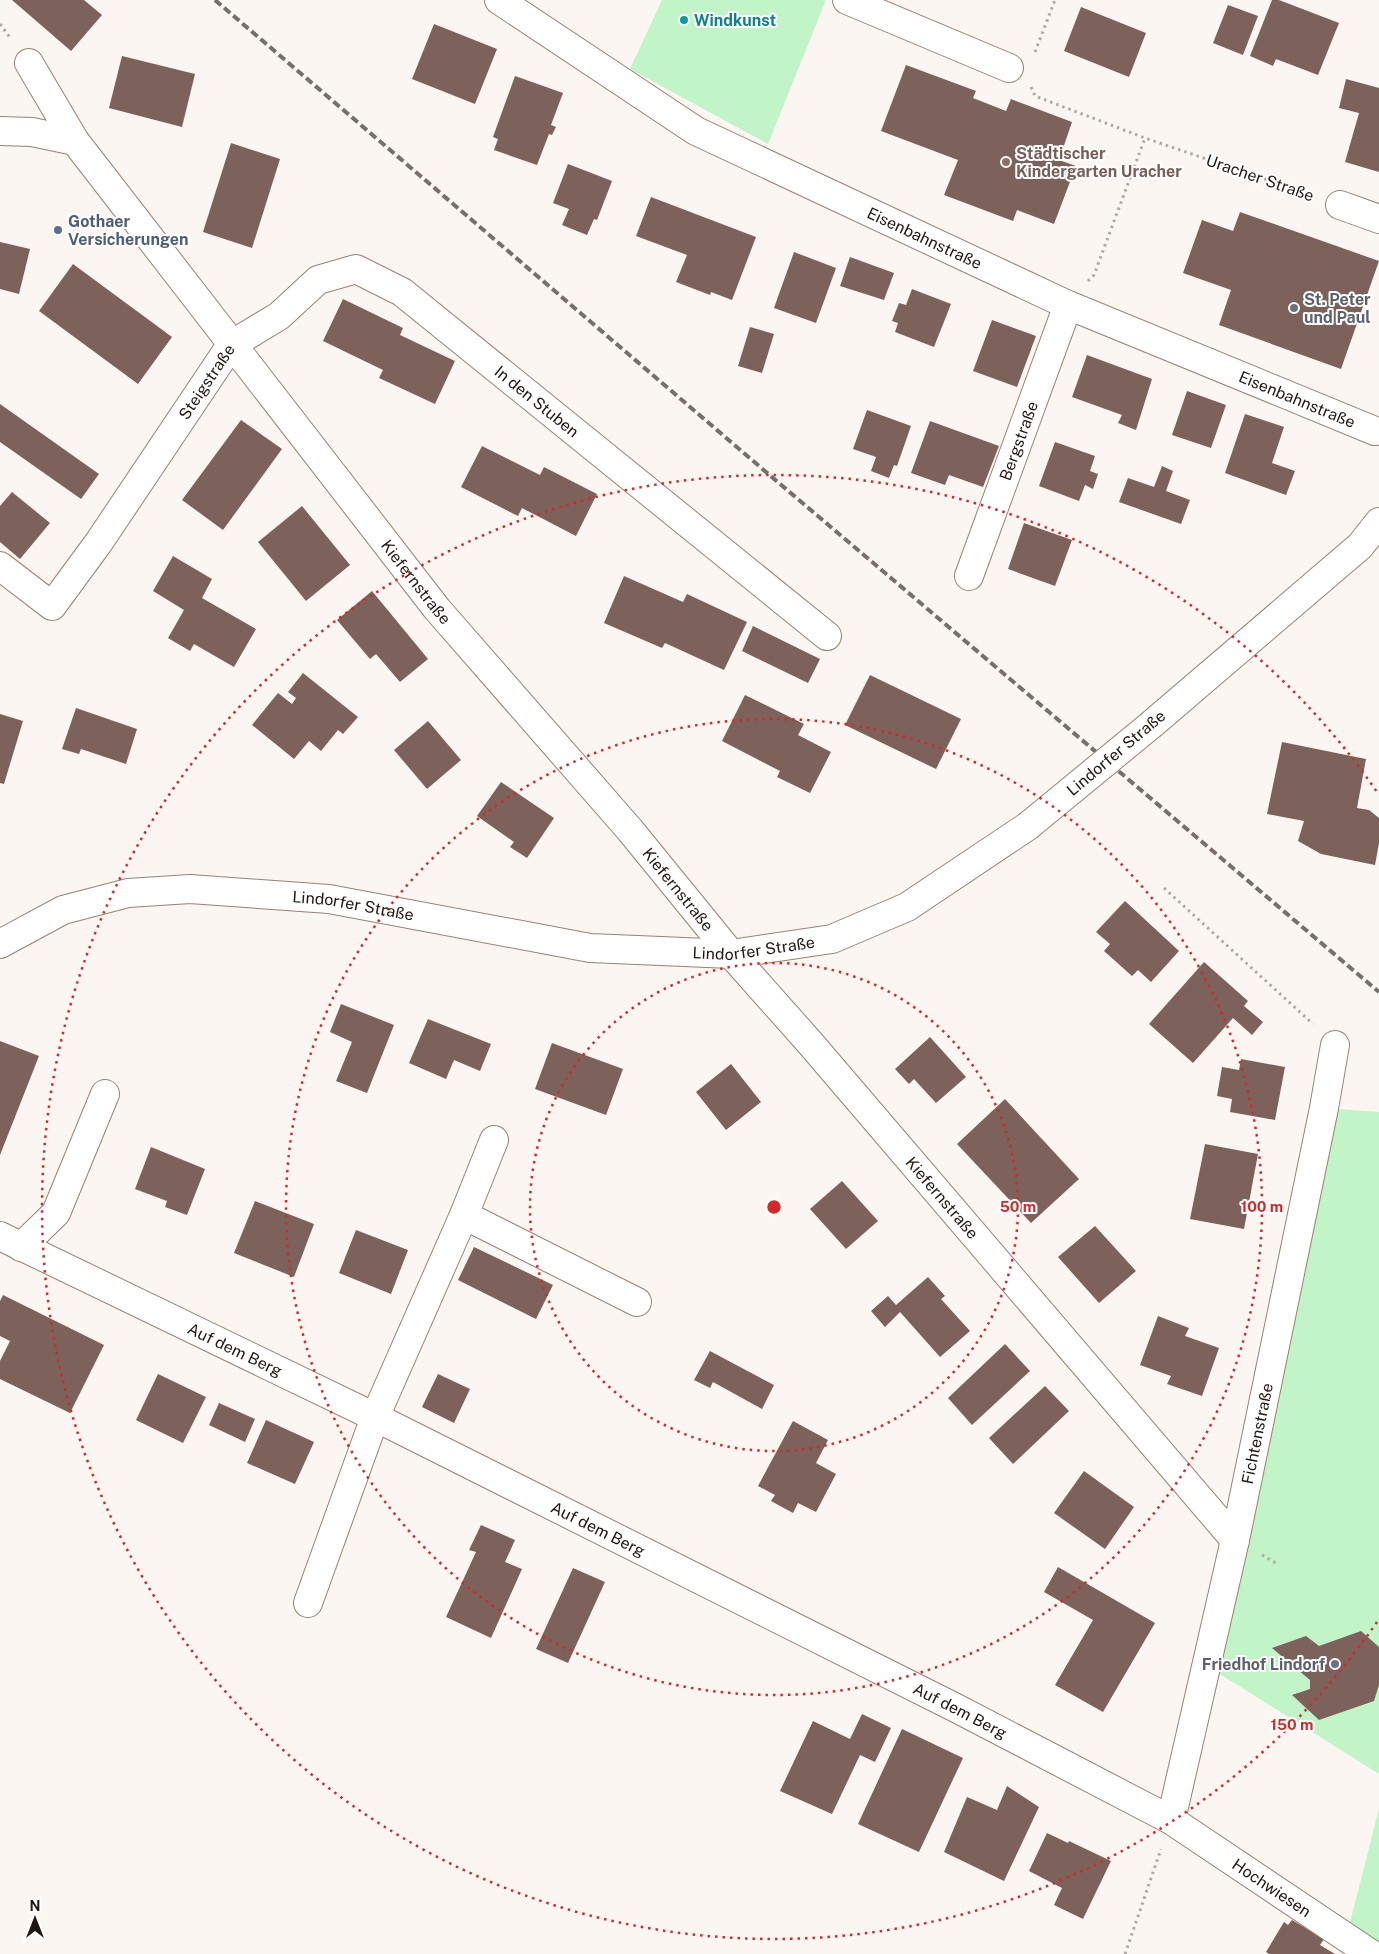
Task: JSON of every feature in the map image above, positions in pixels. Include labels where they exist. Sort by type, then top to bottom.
[{"type":"street","name":"Eisenbahnstraße","points":[[499,0],[696,131],[1068,304],[1375,431]]},
{"type":"street","points":[[847,0],[1017,72]]},
{"type":"street","name":"Steigstraße","points":[[0,566],[52,606],[99,542],[231,345],[75,141],[29,63]]},
{"type":"street","points":[[0,132],[32,132],[75,141]]},
{"type":"street","points":[[1340,205],[1379,219]]},
{"type":"street","name":"In den Stuben","points":[[231,345],[279,316],[318,280],[356,269],[402,292],[827,636]]},
{"type":"street","name":"Bergstraße","points":[[969,576],[1068,304]]},
{"type":"street","name":"Kiefernstraße","points":[[231,345],[437,609],[630,830],[731,954],[811,1044],[1235,1540]]},
{"type":"street","name":"Lindorfer Straße","points":[[0,944],[63,910],[128,893],[190,888],[329,899],[590,948],[731,954],[832,939],[907,907],[1028,826],[1152,724],[1360,546],[1379,522]]},
{"type":"street","name":"Fichtenstraße","points":[[1171,1820],[1235,1540],[1324,1108],[1335,1045]]},
{"type":"street","name":"Auf dem Berg","points":[[10,1242],[56,1213],[105,1094]]},
{"type":"street","points":[[308,1603],[375,1417],[464,1215],[494,1140]]},
{"type":"street","points":[[464,1215],[637,1302]]},
{"type":"street","name":"Auf dem Berg","points":[[10,1242],[375,1417],[938,1699],[1171,1820]]},
{"type":"street","name":"Hochwiesen","points":[[1171,1820],[1371,1954]]},
{"type":"path","points":[[1017,72],[1055,0]]},
{"type":"path","name":"Uracher Straße","points":[[1017,72],[1035,96],[1146,138],[1340,205]]},
{"type":"path","points":[[1068,304],[1094,275],[1146,138]]},
{"type":"path","points":[[1164,888],[1335,1045]]},
{"type":"path","points":[[1125,1954],[1171,1820]]},
{"type":"green space","points":[[662,0],[826,0],[768,144],[630,69]]},
{"type":"green space","points":[[1324,1108],[1379,1112],[1379,1774],[1207,1666]]},
{"type":"green space","points":[[1379,1809],[1379,1954],[1346,1938]]},
{"type":"building","points":[[12,0],[84,0],[102,15],[71,51]]},
{"type":"building","points":[[1272,0],[1279,0],[1339,23],[1318,75],[1276,59],[1273,66],[1250,56]]},
{"type":"building","points":[[1228,5],[1258,16],[1243,55],[1213,43]]},
{"type":"building","points":[[1081,7],[1146,33],[1129,77],[1064,51]]},
{"type":"building","points":[[434,24],[497,49],[475,104],[412,79]]},
{"type":"building","points":[[122,56],[195,74],[182,127],[109,108]]},
{"type":"building","points":[[906,65],[976,91],[973,98],[1006,111],[1011,99],[1072,122],[1059,160],[1076,166],[1054,224],[1017,210],[1013,221],[944,195],[958,160],[881,131]]},
{"type":"building","points":[[515,76],[563,93],[551,125],[556,127],[552,135],[549,134],[537,165],[494,150],[498,139],[493,137]]},
{"type":"building","points":[[1346,79],[1379,88],[1379,172],[1345,162],[1359,113],[1339,108]]},
{"type":"building","points":[[231,143],[280,159],[252,248],[203,232]]},
{"type":"building","points":[[568,164],[612,181],[597,220],[594,219],[587,235],[562,225],[569,209],[553,203]]},
{"type":"building","points":[[651,197],[756,237],[732,300],[711,292],[710,295],[676,282],[687,255],[636,236]]},
{"type":"building","name":"St. Peter und Paul","points":[[1240,212],[1379,261],[1341,369],[1219,325],[1231,290],[1183,273],[1202,220],[1233,231]]},
{"type":"building","points":[[0,242],[30,249],[19,294],[0,289]]},
{"type":"building","points":[[794,252],[836,268],[816,323],[774,308]]},
{"type":"building","points":[[850,257],[894,273],[884,300],[840,286]]},
{"type":"building","points":[[73,264],[172,337],[138,384],[39,311]]},
{"type":"building","points":[[912,289],[951,304],[934,347],[895,332],[898,323],[892,321],[899,303],[906,305]]},
{"type":"building","points":[[343,299],[403,328],[400,335],[455,361],[435,404],[379,378],[383,370],[323,341]]},
{"type":"building","points":[[992,320],[1036,336],[1017,387],[973,371]]},
{"type":"building","points":[[750,327],[774,334],[762,373],[738,366]]},
{"type":"building","points":[[1087,355],[1152,379],[1136,430],[1118,423],[1122,415],[1072,397]]},
{"type":"building","points":[[1187,391],[1226,405],[1211,448],[1172,435]]},
{"type":"building","points":[[0,404],[99,474],[81,499],[0,442]]},
{"type":"building","points":[[867,410],[911,426],[897,466],[894,465],[889,478],[871,471],[876,457],[853,449]]},
{"type":"building","points":[[1245,414],[1284,427],[1272,463],[1295,471],[1286,495],[1225,473]]},
{"type":"building","points":[[241,420],[282,449],[223,530],[182,500]]},
{"type":"building","points":[[930,421],[999,446],[983,487],[949,475],[945,485],[911,473]]},
{"type":"building","points":[[1055,442],[1095,456],[1090,471],[1098,474],[1093,489],[1085,485],[1079,501],[1039,486]]},
{"type":"building","points":[[482,446],[540,475],[544,467],[597,494],[576,536],[522,508],[518,516],[461,487]]},
{"type":"building","points":[[1162,466],[1173,471],[1166,491],[1190,500],[1181,524],[1119,502],[1128,478],[1154,487]]},
{"type":"building","points":[[12,492],[50,523],[20,559],[0,542],[0,506]]},
{"type":"building","points":[[302,506],[350,565],[306,601],[258,542]]},
{"type":"building","points":[[1024,523],[1072,540],[1055,586],[1008,569]]},
{"type":"building","points":[[173,556],[212,579],[202,598],[256,629],[234,667],[194,644],[190,651],[168,638],[184,610],[153,591]]},
{"type":"building","points":[[624,576],[683,602],[687,594],[747,622],[724,670],[665,643],[662,648],[604,623]]},
{"type":"building","points":[[372,591],[428,659],[400,682],[376,654],[370,659],[337,620]]},
{"type":"building","points":[[753,626],[820,659],[808,683],[742,651]]},
{"type":"building","points":[[303,673],[358,717],[343,734],[338,730],[321,751],[309,741],[294,759],[252,725],[278,693],[292,704],[296,698],[288,692]]},
{"type":"building","points":[[870,675],[961,719],[936,769],[845,725]]},
{"type":"building","points":[[745,695],[804,724],[798,735],[831,752],[810,793],[777,777],[780,771],[722,741]]},
{"type":"building","points":[[76,708],[137,729],[126,764],[81,749],[79,754],[62,749]]},
{"type":"building","points":[[0,714],[23,721],[4,784],[0,783]]},
{"type":"building","points":[[428,721],[461,760],[427,789],[394,750]]},
{"type":"building","points":[[1282,742],[1366,759],[1357,808],[1369,810],[1379,818],[1379,843],[1375,865],[1321,854],[1298,841],[1304,821],[1267,814]]},
{"type":"building","points":[[501,782],[554,818],[527,858],[510,847],[514,842],[477,816]]},
{"type":"building","points":[[1125,901],[1179,951],[1151,982],[1138,970],[1132,976],[1104,951],[1110,944],[1096,932]]},
{"type":"building","points":[[1204,962],[1248,1001],[1244,1006],[1263,1022],[1252,1035],[1233,1018],[1193,1063],[1149,1024]]},
{"type":"building","points":[[341,1004],[394,1025],[367,1093],[336,1081],[352,1042],[330,1032]]},
{"type":"building","points":[[428,1019],[491,1044],[480,1071],[454,1060],[446,1079],[409,1063]]},
{"type":"building","points":[[930,1037],[966,1077],[936,1103],[914,1079],[909,1084],[895,1069]]},
{"type":"building","points":[[0,1041],[39,1056],[0,1155]]},
{"type":"building","points":[[552,1043],[623,1069],[606,1115],[535,1089]]},
{"type":"building","points":[[1241,1059],[1285,1067],[1275,1120],[1230,1112],[1232,1099],[1217,1096],[1222,1067],[1239,1070]]},
{"type":"building","points":[[731,1064],[761,1102],[726,1130],[696,1092]]},
{"type":"building","points":[[1005,1099],[1079,1179],[1031,1223],[957,1144]]},
{"type":"building","points":[[1205,1144],[1258,1154],[1244,1229],[1190,1219]]},
{"type":"building","points":[[151,1147],[205,1169],[187,1215],[165,1207],[167,1201],[135,1189]]},
{"type":"building","points":[[842,1181],[878,1221],[846,1249],[810,1209]]},
{"type":"building","points":[[255,1201],[314,1224],[294,1277],[234,1253]]},
{"type":"building","points":[[1095,1226],[1136,1271],[1099,1303],[1058,1257]]},
{"type":"building","points":[[356,1230],[408,1250],[391,1294],[339,1273]]},
{"type":"building","points":[[474,1247],[553,1285],[536,1319],[458,1280]]},
{"type":"building","points":[[928,1277],[945,1296],[941,1299],[970,1331],[940,1357],[900,1312],[885,1327],[871,1311],[888,1296],[896,1305]]},
{"type":"building","points":[[3,1295],[104,1345],[70,1413],[0,1379],[0,1361],[10,1341],[0,1336],[0,1301]]},
{"type":"building","points":[[1158,1316],[1189,1328],[1185,1336],[1219,1348],[1202,1396],[1167,1384],[1171,1376],[1140,1365]]},
{"type":"building","points":[[1005,1344],[1030,1371],[972,1425],[948,1398]]},
{"type":"building","points":[[710,1351],[774,1385],[762,1409],[713,1382],[710,1388],[694,1380]]},
{"type":"building","points":[[158,1374],[206,1397],[183,1443],[136,1420]]},
{"type":"building","points":[[438,1374],[470,1389],[454,1423],[422,1407]]},
{"type":"building","points":[[1045,1386],[1069,1411],[1013,1464],[989,1438]]},
{"type":"building","points":[[219,1403],[255,1419],[245,1442],[209,1425]]},
{"type":"building","points":[[266,1420],[314,1442],[295,1484],[247,1463]]},
{"type":"building","points":[[793,1421],[828,1440],[816,1463],[836,1474],[816,1512],[798,1503],[793,1513],[771,1501],[775,1495],[758,1486]]},
{"type":"building","points":[[1084,1471],[1134,1507],[1105,1549],[1054,1513]]},
{"type":"building","points":[[481,1525],[515,1540],[505,1562],[522,1569],[491,1638],[446,1617],[476,1552],[469,1550]]},
{"type":"building","points":[[1058,1567],[1155,1623],[1103,1712],[1055,1685],[1093,1620],[1044,1592]]},
{"type":"building","points":[[573,1568],[605,1582],[568,1663],[536,1649]]},
{"type":"building","name":"Friedhof Lindorf","points":[[1361,1631],[1379,1647],[1379,1685],[1374,1701],[1319,1720],[1292,1695],[1310,1689],[1310,1680],[1272,1648],[1306,1636],[1319,1646]]},
{"type":"building","points":[[862,1714],[891,1728],[875,1762],[860,1755],[832,1814],[780,1791],[813,1721],[850,1739]]},
{"type":"building","points":[[902,1729],[963,1758],[919,1852],[858,1824]]},
{"type":"building","points":[[1007,1786],[1039,1807],[1004,1881],[944,1852],[967,1797],[997,1810]]},
{"type":"building","points":[[1047,1833],[1111,1861],[1083,1919],[1054,1905],[1062,1888],[1029,1871]]},
{"type":"building","points":[[1292,1920],[1324,1939],[1320,1945],[1335,1954],[1269,1954],[1266,1952],[1284,1922],[1288,1925]]},
{"type":"railway","points":[[215,0],[766,472],[1379,992]]},
{"type":"place","name":"Windkunst","points":[[684,20]]},
{"type":"place","name":"Städtischer Kindergarten Uracher","points":[[1006,162]]},
{"type":"place","name":"Gothaer Versicherungen","points":[[58,230]]},
{"type":"place","name":"St. Peter und Paul","points":[[1294,308]]},
{"type":"place","name":"Friedhof Lindorf","points":[[1335,1664]]}]
